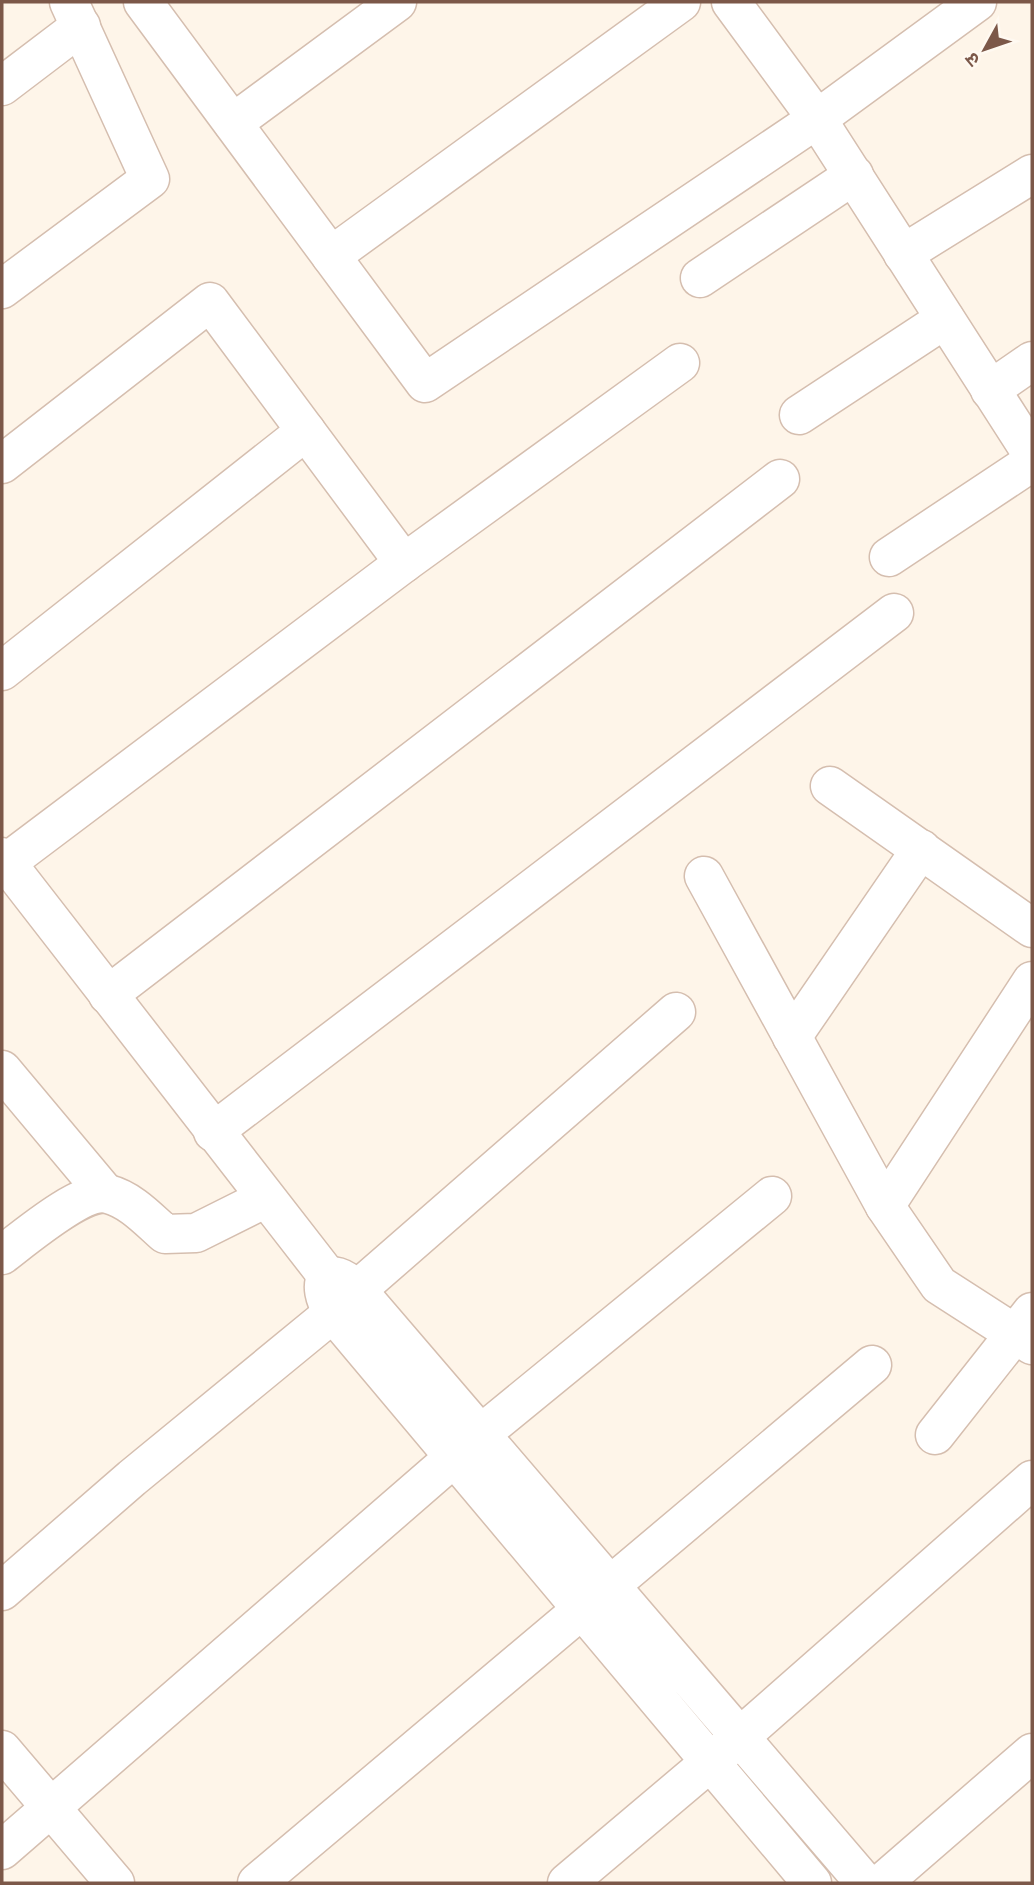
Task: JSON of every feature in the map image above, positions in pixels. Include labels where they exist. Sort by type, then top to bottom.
[{"type":"street","points":[[143,2],[425,383],[817,118],[977,2]]},
{"type":"street","points":[[233,123],[397,2]]},
{"type":"street","points":[[331,256],[681,2]]},
{"type":"street","points":[[730,2],[817,118],[1032,454]]},
{"type":"street","points":[[2,86],[75,14],[150,179],[2,289]]},
{"type":"street","points":[[903,254],[1032,174]]},
{"type":"street","points":[[700,278],[853,176]]},
{"type":"street","points":[[2,464],[211,302],[404,563]]},
{"type":"street","points":[[799,415],[945,319]]},
{"type":"street","points":[[990,390],[1032,360]]},
{"type":"street","points":[[680,363],[404,563],[4,860],[339,1293],[596,1597],[711,1763],[812,1883]]},
{"type":"street","points":[[2,671],[306,430]]},
{"type":"street","points":[[888,557],[1032,462]]},
{"type":"street","points":[[107,995],[780,479]]},
{"type":"street","points":[[213,1132],[894,613]]},
{"type":"street","points":[[830,786],[1032,928]]},
{"type":"street","points":[[792,1037],[921,849]]},
{"type":"street","points":[[704,876],[885,1206],[939,1285],[1027,1331],[935,1435]]},
{"type":"street","points":[[885,1206],[1032,981]]},
{"type":"street","points":[[2,1591],[339,1293],[676,1012]]},
{"type":"street","points":[[2,1070],[105,1193],[126,1201],[165,1234],[196,1233],[264,1199]]},
{"type":"street","points":[[2,1255],[36,1228],[80,1201],[105,1193]]},
{"type":"street","points":[[2,1850],[468,1446],[772,1196]]},
{"type":"street","points":[[257,1883],[872,1365]]},
{"type":"street","points":[[567,1883],[711,1763],[1032,1480]]},
{"type":"street","points":[[596,1597],[741,1736],[865,1883]]},
{"type":"street","points":[[2,1751],[115,1883]]},
{"type":"street","points":[[882,1883],[1032,1753]]}]
